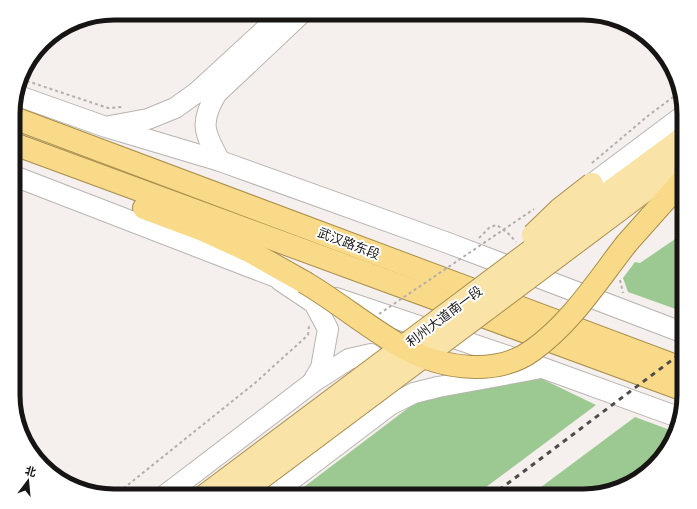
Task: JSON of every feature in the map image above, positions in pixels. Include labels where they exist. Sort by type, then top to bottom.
[{"type":"highway","name":"武汉路东段","points":[[20,120],[677,366]]},
{"type":"highway","name":"武汉路东段","points":[[20,146],[677,387]]},
{"type":"highway","points":[[20,161],[204,230],[249,251],[325,295],[409,350],[436,361],[463,367],[484,366],[508,362],[532,351],[572,314],[624,240],[677,192]]},
{"type":"main road","points":[[106,127],[148,119],[175,108],[196,93],[275,20]]},
{"type":"main road","points":[[220,161],[209,142],[205,123],[207,109],[217,94],[295,20]]},
{"type":"main road","points":[[22,97],[106,127],[220,161],[448,243],[677,330]]},
{"type":"main road","points":[[601,189],[677,121]]},
{"type":"main road","name":"利州大道南一段","points":[[213,489],[460,304],[601,189],[677,141]]},
{"type":"main road","name":"利州大道南一段","points":[[245,489],[601,189],[677,164]]},
{"type":"main road","points":[[20,178],[200,246],[274,277],[543,368],[674,416]]},
{"type":"main road","points":[[624,240],[607,257],[605,288],[636,314]]},
{"type":"main road","points":[[274,277],[300,292],[314,303],[328,329],[320,368],[312,382]]},
{"type":"main road","points":[[173,489],[312,382],[349,359],[371,354],[392,371],[396,386],[390,405]]},
{"type":"main road","points":[[279,489],[390,405],[414,393],[438,387],[543,368]]},
{"type":"path","points":[[26,81],[108,108],[129,106]]},
{"type":"path","points":[[601,189],[649,115],[675,96]]},
{"type":"path","points":[[378,314],[423,286],[482,243],[489,241],[536,208]]},
{"type":"path","points":[[482,243],[478,239],[490,227],[497,225],[510,234],[519,246]]},
{"type":"path","points":[[123,489],[267,372],[308,335],[309,320]]},
{"type":"green space","points":[[677,238],[677,310],[628,292],[623,278],[635,262],[640,263]]},
{"type":"green space","points":[[538,377],[596,405],[483,489],[301,489],[420,399]]},
{"type":"green space","points":[[635,417],[670,430],[654,457],[645,466],[625,479],[613,484],[595,488],[538,489]]},
{"type":"railway","points":[[500,489],[677,356]]}]
